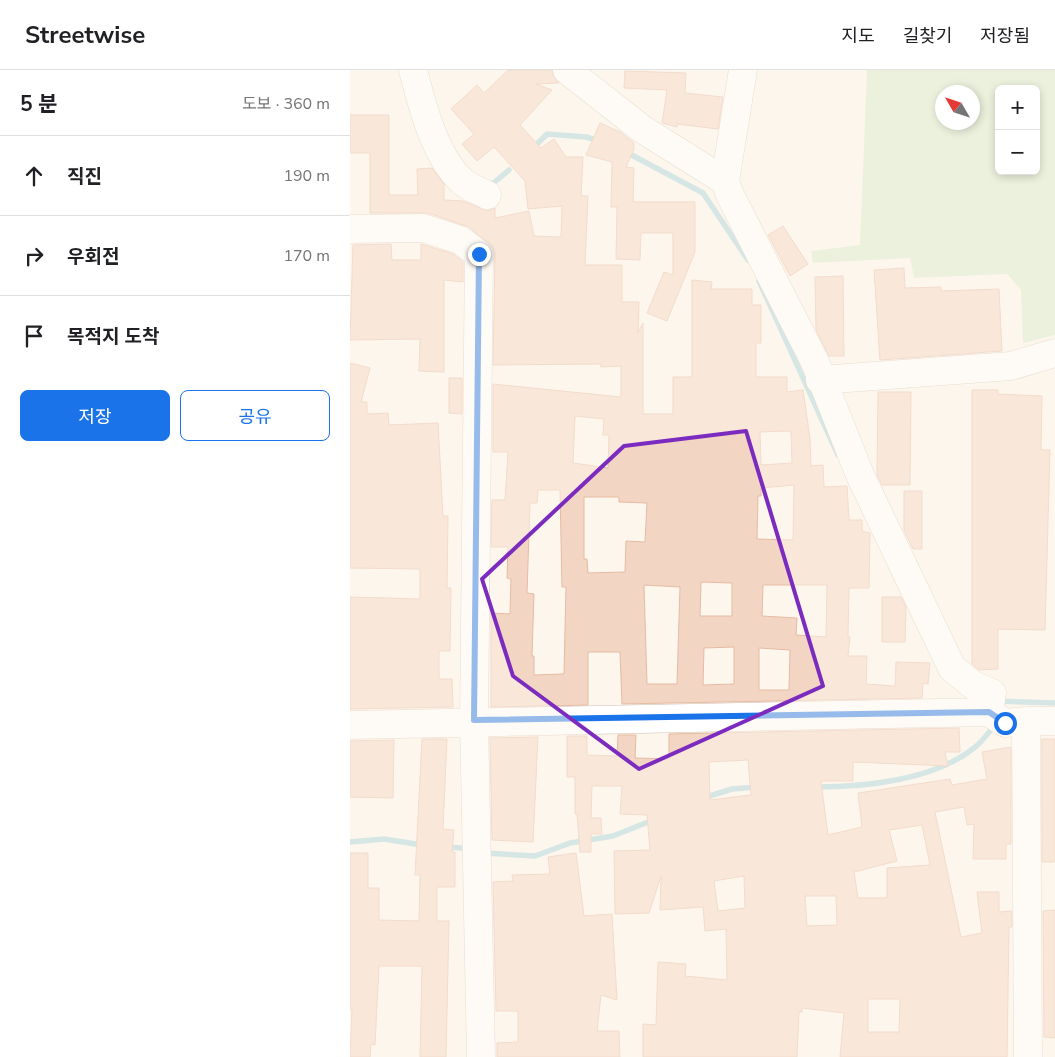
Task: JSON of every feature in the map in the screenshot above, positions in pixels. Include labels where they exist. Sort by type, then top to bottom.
[{"type":"street","points":[[413,70],[423,106],[438,146],[463,182],[487,195]]},
{"type":"street","points":[[567,70],[642,129],[726,181]]},
{"type":"street","points":[[743,70],[726,181],[730,195],[815,362],[820,380],[860,475],[952,668],[1000,712],[1028,1057]]},
{"type":"street","points":[[350,229],[423,228],[460,240],[479,254],[474,720],[481,1057]]},
{"type":"street","points":[[820,380],[1011,366],[1055,353]]},
{"type":"street","points":[[350,724],[474,720],[1000,712],[1055,721]]},
{"type":"highlighted area","points":[[746,431],[823,686],[639,769],[513,676],[482,579],[624,446]]},
{"type":"green space","points":[[867,70],[1055,70],[1055,335],[1023,343],[1021,290],[1007,274],[914,278],[910,258],[813,263],[811,251],[860,245]]},
{"type":"building","points":[[508,70],[552,70],[553,76],[559,83],[536,84],[552,90],[520,125],[541,148],[554,139],[566,157],[583,157],[581,196],[588,196],[585,265],[622,265],[622,302],[639,302],[638,333],[643,323],[643,414],[673,414],[673,377],[692,377],[692,280],[712,282],[711,289],[752,289],[752,305],[761,305],[761,343],[756,343],[756,377],[787,377],[787,392],[803,390],[810,438],[811,466],[823,465],[824,487],[847,486],[849,520],[862,520],[862,531],[870,533],[869,588],[849,588],[848,637],[850,637],[848,656],[867,656],[866,684],[895,686],[896,662],[930,663],[928,684],[923,683],[922,698],[622,704],[620,652],[588,652],[588,705],[491,707],[491,613],[510,614],[511,579],[507,578],[508,547],[491,547],[492,500],[505,500],[508,452],[493,452],[493,384],[621,397],[621,366],[601,367],[601,364],[493,365],[495,254],[493,247],[469,227],[428,213],[370,213],[370,153],[350,153],[350,115],[389,115],[389,195],[418,195],[417,169],[432,168],[444,184],[444,200],[463,201],[487,211],[495,208],[495,218],[529,211],[534,236],[561,237],[562,206],[528,209],[525,181],[494,147],[477,161],[462,144],[474,134],[451,109],[477,85],[484,93]],"holes":[[[575,416],[604,419],[603,435],[609,435],[608,468],[573,463]],[[760,432],[791,432],[792,463],[761,465]],[[794,485],[793,540],[757,539],[758,496],[761,496],[761,488]],[[538,490],[560,490],[562,587],[566,587],[564,674],[534,675],[534,656],[532,656],[534,594],[527,593],[530,503],[537,503]],[[584,497],[619,497],[619,502],[647,503],[645,542],[626,541],[625,572],[588,573],[587,559],[584,559]],[[701,582],[732,583],[732,616],[700,616]],[[644,585],[680,587],[677,684],[647,684]],[[763,585],[827,585],[826,637],[796,635],[797,618],[762,616]],[[734,647],[734,684],[703,685],[704,648]],[[759,648],[790,650],[789,690],[759,690]]]},
{"type":"building","points":[[625,71],[686,73],[685,93],[723,97],[718,129],[677,124],[677,127],[662,123],[667,90],[624,88]]},
{"type":"building","points":[[600,123],[620,132],[634,143],[634,149],[626,167],[634,168],[633,202],[695,202],[695,252],[667,321],[647,313],[664,272],[673,275],[673,233],[641,233],[640,260],[616,259],[617,207],[611,207],[612,162],[586,155]]},
{"type":"building","points":[[783,226],[808,264],[790,276],[768,235]]},
{"type":"building","points":[[391,244],[392,260],[421,260],[421,244],[453,254],[463,262],[463,282],[444,280],[444,372],[419,371],[420,339],[350,340],[353,245]]},
{"type":"building","points":[[904,268],[905,288],[941,287],[941,291],[999,289],[1002,351],[880,360],[874,270]]},
{"type":"building","points":[[843,276],[844,356],[829,356],[816,330],[815,277]]},
{"type":"building","points":[[350,363],[370,368],[361,402],[367,402],[367,414],[388,413],[389,425],[438,423],[443,516],[448,516],[447,588],[451,588],[450,651],[439,651],[439,679],[452,679],[453,707],[350,709],[350,597],[420,599],[420,569],[350,568]]},
{"type":"building","points":[[449,378],[462,378],[462,414],[449,413]]},
{"type":"building","points":[[972,390],[998,390],[998,394],[1042,396],[1041,450],[1050,450],[1045,630],[998,629],[998,669],[979,670],[972,664]]},
{"type":"building","points":[[878,392],[911,392],[910,485],[882,485],[877,475]]},
{"type":"building","points":[[904,491],[922,491],[922,549],[913,549],[904,530]]},
{"type":"building","points":[[882,597],[901,597],[906,607],[905,642],[882,642]]},
{"type":"building","points":[[959,728],[960,752],[945,752],[948,766],[853,762],[853,781],[821,781],[828,835],[862,827],[858,793],[950,779],[952,785],[987,779],[982,752],[1011,747],[1011,844],[1006,844],[1006,859],[973,859],[974,824],[967,825],[964,807],[935,812],[961,937],[982,933],[977,892],[999,892],[999,912],[1012,911],[1012,927],[1009,927],[1007,1057],[840,1057],[844,1013],[802,1008],[802,1012],[799,1012],[797,1057],[643,1057],[643,1024],[656,1025],[658,962],[686,964],[685,976],[727,980],[726,929],[705,931],[703,907],[660,910],[661,876],[649,913],[615,914],[614,851],[650,850],[647,815],[620,814],[622,786],[592,786],[591,818],[601,818],[602,834],[591,834],[591,852],[580,852],[577,814],[575,814],[575,777],[567,777],[567,736],[587,736],[587,755],[617,756],[618,735],[636,735],[635,758],[669,759],[669,734]],"holes":[[[748,760],[751,795],[710,800],[709,762]],[[922,825],[930,865],[887,868],[887,898],[858,898],[854,872],[897,861],[889,830]],[[744,876],[745,908],[718,911],[714,881]],[[805,896],[836,896],[837,925],[807,926]],[[868,999],[900,999],[899,1032],[868,1032]]]},
{"type":"building","points":[[538,737],[533,842],[492,840],[490,738]]},
{"type":"building","points":[[422,739],[447,739],[443,829],[454,830],[452,852],[455,852],[455,887],[437,887],[437,921],[449,921],[446,1057],[420,1057],[422,966],[379,966],[375,1045],[371,1044],[370,1057],[350,1057],[352,1010],[350,1010],[350,853],[368,853],[368,888],[379,888],[379,920],[419,921],[420,875],[415,875]]},
{"type":"building","points":[[1042,739],[1055,739],[1055,862],[1042,862]]},
{"type":"building","points":[[394,740],[393,798],[350,797],[350,741]]},
{"type":"building","points":[[576,853],[584,916],[612,914],[617,1000],[601,995],[597,1031],[619,1031],[620,1057],[497,1057],[497,1043],[518,1042],[518,1011],[496,1011],[493,882],[513,881],[512,875],[550,874],[548,857]]},
{"type":"building","points":[[1055,910],[1055,1038],[1044,1037],[1043,911]]},
{"type":"waterway","points":[[538,143],[547,134],[586,137],[599,141]]},
{"type":"waterway","points":[[626,152],[703,193],[748,260]]},
{"type":"waterway","points":[[488,185],[491,185],[509,170]]},
{"type":"waterway","points":[[759,281],[838,455]]},
{"type":"waterway","points":[[998,701],[1055,703]]},
{"type":"waterway","points":[[816,787],[836,787],[899,780],[939,768],[958,759],[974,748],[995,725]]},
{"type":"waterway","points":[[703,798],[732,789],[757,787]]},
{"type":"waterway","points":[[484,853],[535,856],[570,843],[613,836],[653,820]]},
{"type":"waterway","points":[[350,842],[384,839],[422,845]]},
{"type":"waterway","points":[[446,847],[463,848]]},
{"type":"route","points":[[479,254],[474,720],[989,712],[1005,723]]}]
